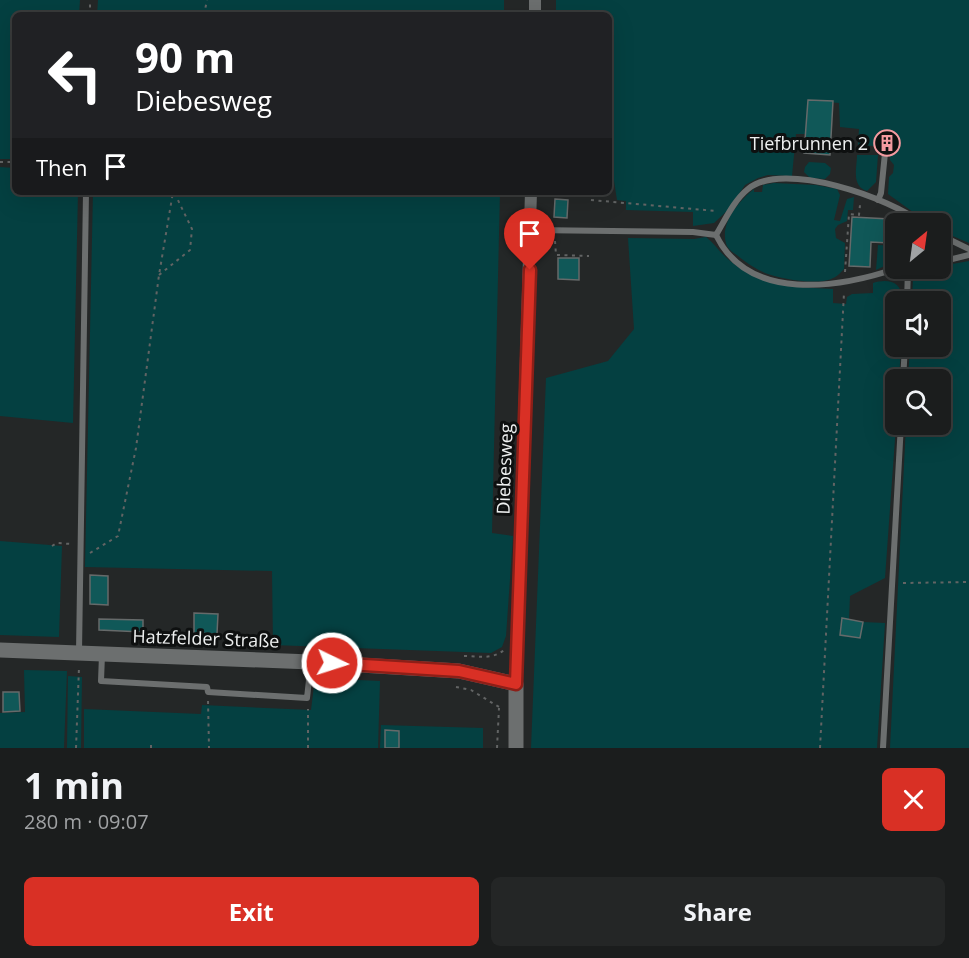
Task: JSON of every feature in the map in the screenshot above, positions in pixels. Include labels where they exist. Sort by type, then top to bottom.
[{"type":"street","name":"Diebesweg","points":[[516,748],[531,195]]},
{"type":"street","name":"Hatzfelder Straße","points":[[0,650],[311,662],[459,671],[516,684]]},
{"type":"lane","points":[[878,200],[885,153]]},
{"type":"lane","points":[[716,235],[747,189],[770,179],[830,184],[862,193],[908,213]]},
{"type":"lane","points":[[79,652],[86,195]]},
{"type":"lane","points":[[531,230],[693,232],[716,235]]},
{"type":"lane","points":[[716,235],[728,255],[757,275],[774,281],[795,284],[844,283],[885,272]]},
{"type":"lane","points":[[951,241],[969,249]]},
{"type":"lane","points":[[951,259],[969,255]]},
{"type":"lane","points":[[883,748],[901,435]]},
{"type":"lane","points":[[102,653],[101,681],[207,687],[208,692],[307,698],[311,662]]},
{"type":"path","points":[[820,748],[849,214],[859,215],[862,193]]},
{"type":"path","points":[[80,559],[118,536],[136,448],[159,275],[173,195]]},
{"type":"path","points":[[159,275],[190,250],[192,229],[175,195]]},
{"type":"path","points":[[591,200],[730,212]]},
{"type":"path","points":[[556,235],[556,255],[589,256]]},
{"type":"path","points":[[52,546],[57,543],[80,544]]},
{"type":"path","points":[[894,583],[969,582]]},
{"type":"path","points":[[455,655],[491,657],[498,655],[508,643],[510,633],[518,632]]},
{"type":"path","points":[[76,748],[79,652]]},
{"type":"path","points":[[208,692],[209,748]]},
{"type":"path","points":[[307,698],[308,748]]},
{"type":"path","points":[[151,743],[151,748]]},
{"type":"shaded area","points":[[0,0],[80,0],[79,12],[12,12],[12,159],[0,159]]},
{"type":"shaded area","points":[[98,0],[504,0],[504,12],[97,12]]},
{"type":"shaded area","points":[[556,0],[969,0],[969,243],[951,235],[951,213],[914,213],[888,194],[889,177],[893,173],[894,165],[890,160],[890,151],[896,152],[897,139],[881,137],[878,150],[874,146],[858,145],[859,129],[840,127],[839,103],[808,100],[806,134],[796,134],[792,176],[768,175],[745,185],[728,210],[714,223],[693,226],[693,212],[626,210],[626,201],[617,200],[612,168],[612,12],[556,12]]},
{"type":"shaded area","points":[[857,155],[878,155],[876,182],[867,191],[862,189],[857,181]]},
{"type":"shaded area","points":[[809,162],[825,163],[831,168],[830,174],[825,179],[810,178],[804,172]]},
{"type":"shaded area","points":[[0,167],[12,168],[12,195],[78,195],[73,423],[0,416]]},
{"type":"shaded area","points":[[774,183],[816,185],[837,189],[840,195],[834,220],[840,221],[847,199],[854,197],[853,210],[848,210],[847,221],[835,229],[836,238],[845,243],[844,269],[836,277],[809,282],[772,275],[751,266],[728,247],[726,228],[737,206],[754,189],[754,192],[762,192],[763,185]]},
{"type":"shaded area","points":[[93,195],[500,195],[492,533],[513,536],[506,636],[502,647],[491,653],[273,645],[272,571],[85,567]]},
{"type":"shaded area","points":[[706,237],[741,269],[766,281],[791,286],[833,289],[833,303],[846,304],[847,297],[852,294],[873,293],[873,283],[889,281],[900,289],[901,291],[885,291],[885,357],[900,357],[900,369],[885,369],[885,435],[895,435],[885,578],[850,596],[849,620],[842,619],[840,634],[860,638],[863,622],[885,623],[877,748],[531,748],[546,378],[608,361],[634,329],[628,238],[694,239]]},
{"type":"shaded area","points":[[878,245],[885,245],[885,266],[876,270]]},
{"type":"shaded area","points":[[969,261],[969,748],[890,748],[906,435],[951,435],[951,369],[909,369],[909,357],[951,357],[951,291],[912,291],[913,279],[951,279],[951,264]]},
{"type":"shaded area","points":[[0,541],[62,546],[59,637],[0,635]]},
{"type":"shaded area","points":[[24,670],[67,671],[64,748],[0,748],[0,713],[25,712]]},
{"type":"shaded area","points":[[68,676],[82,677],[81,748],[67,748]]},
{"type":"shaded area","points":[[315,678],[380,681],[378,748],[84,748],[84,709],[201,714],[202,705],[311,710]]},
{"type":"shaded area","points":[[381,725],[483,728],[483,748],[380,748]]},
{"type":"building","points":[[808,100],[833,101],[830,155],[804,153]]},
{"type":"building","points":[[555,199],[568,200],[567,218],[554,217]]},
{"type":"building","points":[[852,217],[885,219],[885,243],[871,242],[870,267],[849,266]]},
{"type":"building","points":[[558,258],[579,258],[579,280],[558,279]]},
{"type":"building","points":[[90,575],[108,576],[108,605],[90,604]]},
{"type":"building","points":[[194,613],[218,614],[217,634],[194,633]]},
{"type":"building","points":[[842,618],[863,622],[860,638],[840,635]]},
{"type":"building","points":[[99,619],[143,620],[143,632],[99,630]]},
{"type":"building","points":[[3,692],[19,692],[20,711],[3,712]]},
{"type":"building","points":[[385,730],[399,731],[399,748],[385,748]]},
{"type":"place","name":"Tiefbrunnen 2","points":[[887,143]]},
{"type":"route","points":[[332,663],[459,671],[516,684],[530,270]]}]
